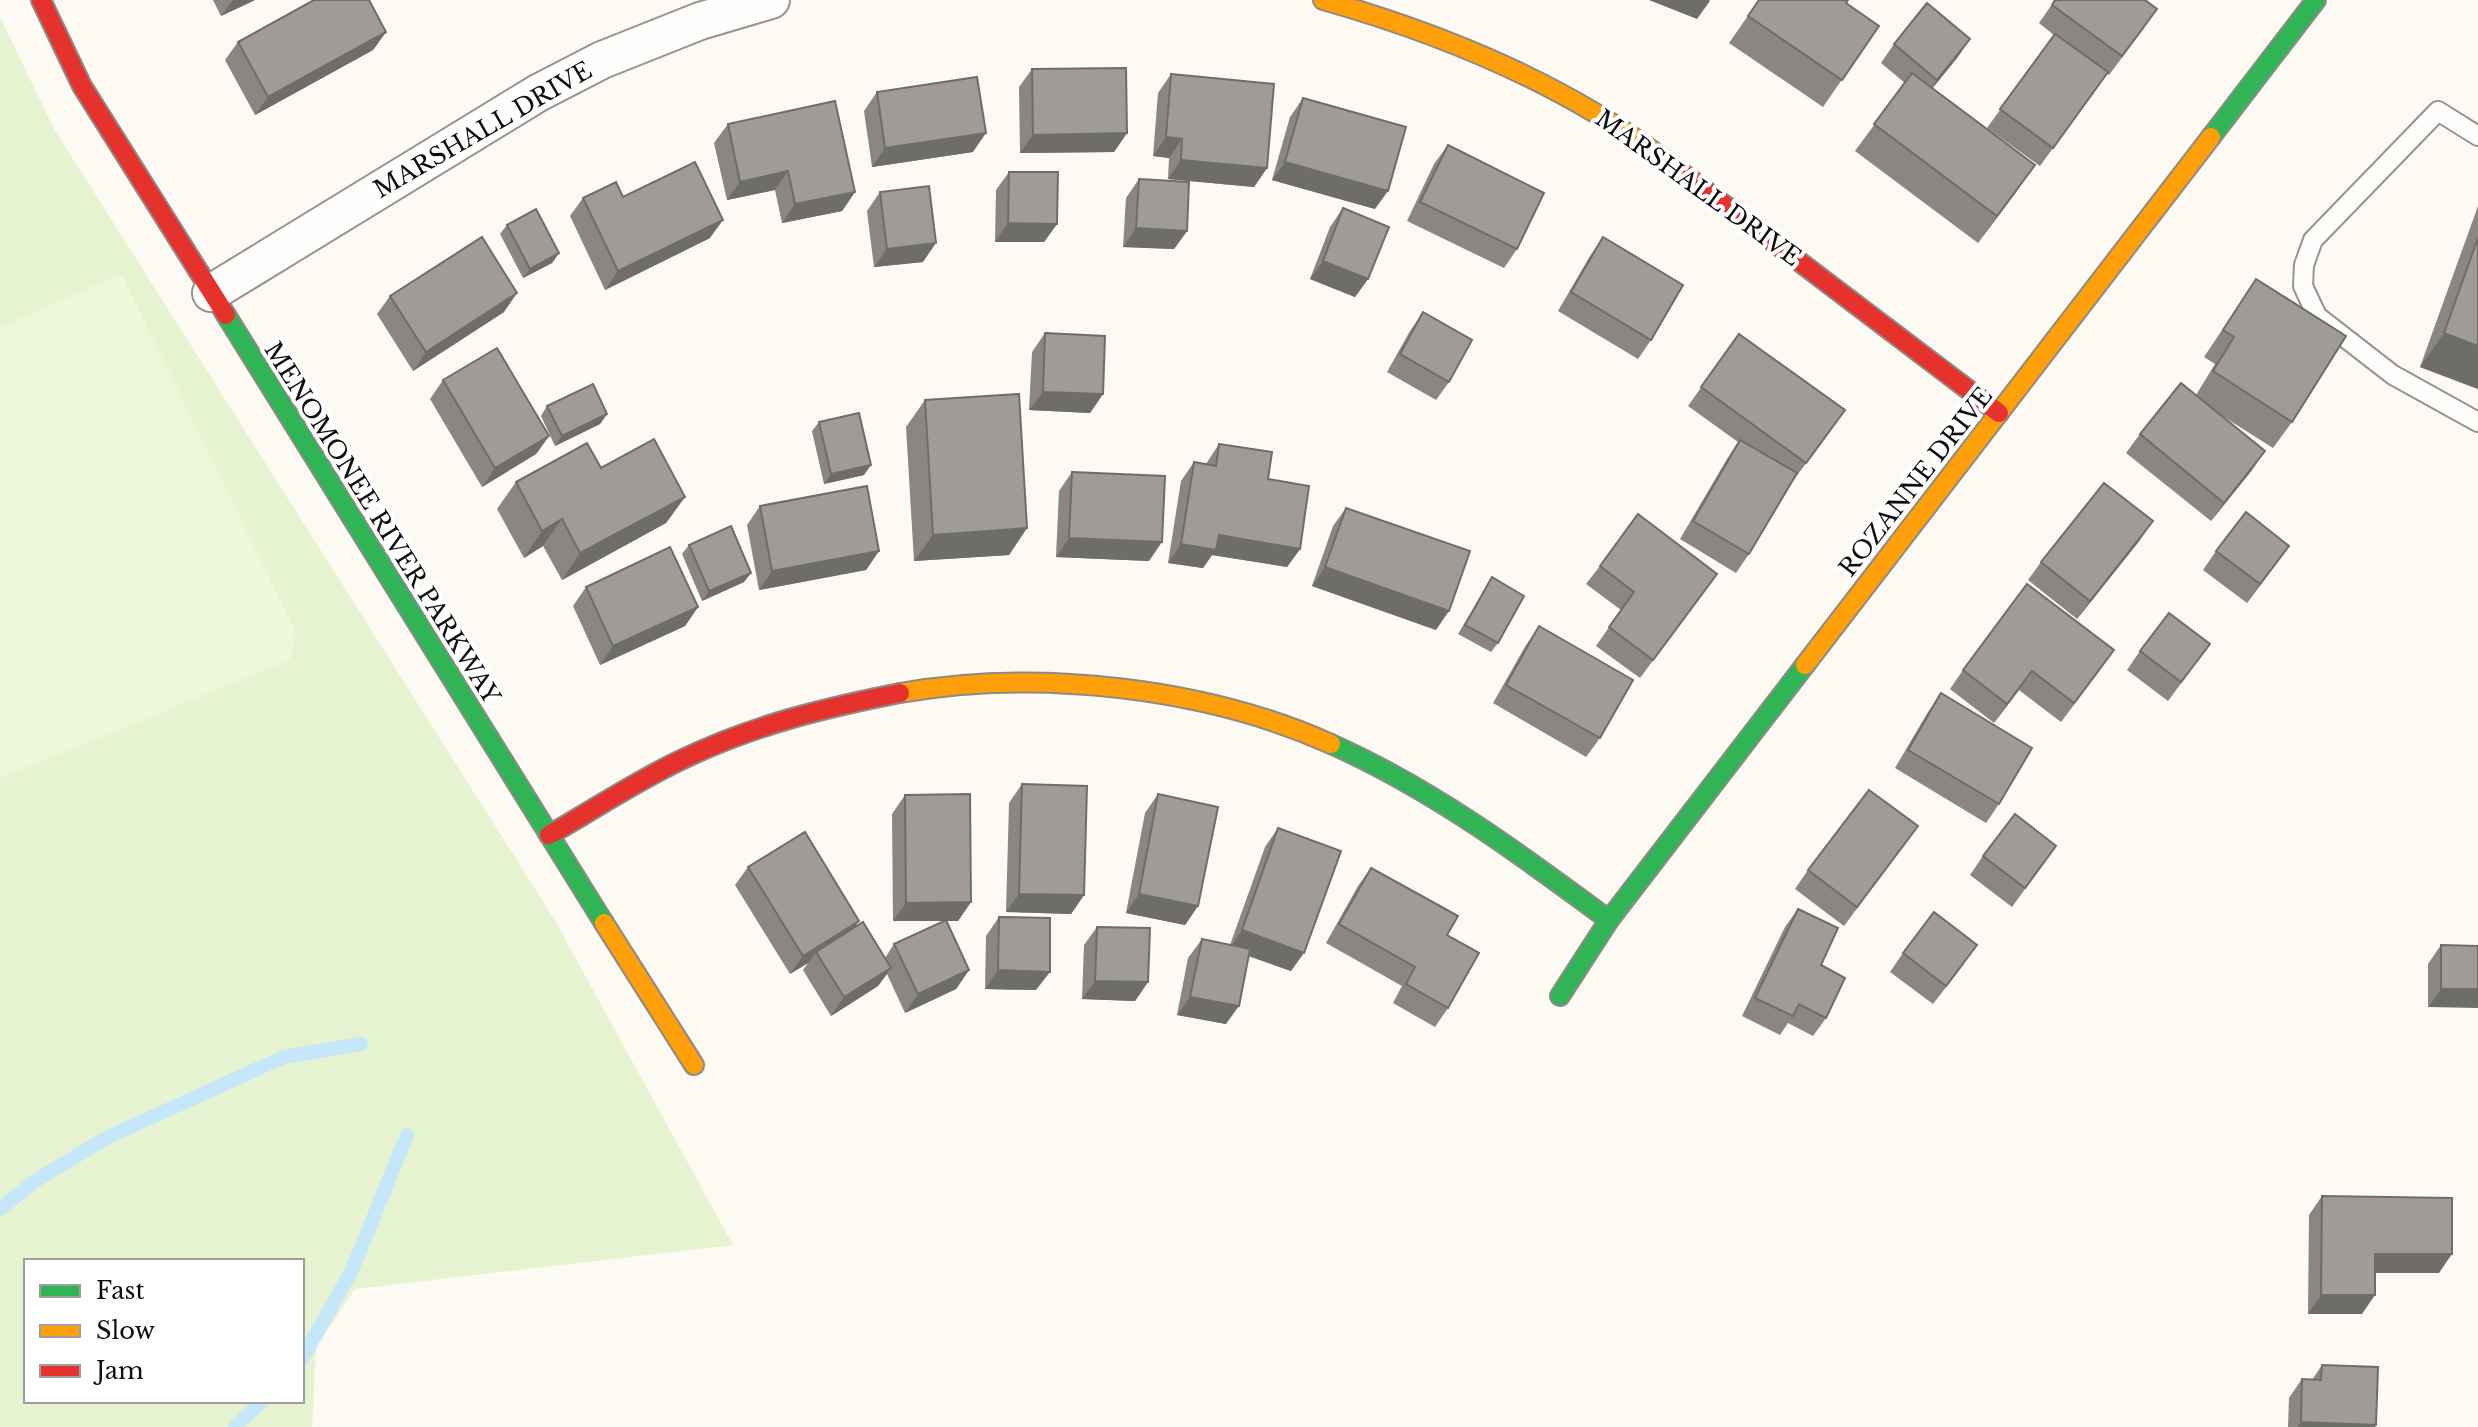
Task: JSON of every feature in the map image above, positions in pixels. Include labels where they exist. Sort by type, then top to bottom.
[{"type":"street","name":"MENOMONEE RIVER PARKWAY","points":[[41,0],[82,86],[694,1065]]},
{"type":"street","name":"MARSHALL DRIVE","points":[[211,293],[538,93],[602,60],[700,21],[771,0]]},
{"type":"street","name":"MARSHALL DRIVE","points":[[1323,0],[1461,46],[1581,104],[1649,148],[1999,413]]},
{"type":"street","name":"ROZANNE DRIVE","points":[[1560,996],[1609,920],[2316,0]]},
{"type":"street","points":[[549,835],[666,767],[735,737],[801,714],[892,694],[977,684],[1111,687],[1213,705],[1358,755],[1479,824],[1609,920]]},
{"type":"lane","points":[[2478,136],[2438,111],[2313,240],[2304,265],[2303,286],[2317,316],[2393,375],[2478,422]]},
{"type":"green space","points":[[0,17],[54,129],[554,919],[733,1245],[355,1289],[316,1347],[312,1427],[0,1427]]},
{"type":"green space","points":[[121,274],[296,632],[290,660],[0,778],[0,328]]},
{"type":"building","points":[[314,0],[369,0],[386,32],[268,97],[238,42]]},
{"type":"building","points":[[1759,0],[1848,0],[1846,3],[1879,26],[1842,80],[1748,16]]},
{"type":"building","points":[[2055,0],[2145,0],[2157,9],[2122,56],[2052,5]]},
{"type":"building","points":[[1927,3],[1970,39],[1937,80],[1894,44]]},
{"type":"building","points":[[2055,34],[2108,72],[2053,148],[2000,109]]},
{"type":"building","points":[[1126,68],[1127,133],[1033,135],[1032,69]]},
{"type":"building","points":[[1912,73],[2035,165],[1997,216],[1874,124]]},
{"type":"building","points":[[1171,74],[1274,84],[1267,168],[1181,160],[1182,139],[1166,137]]},
{"type":"building","points":[[977,77],[986,133],[885,148],[877,92]]},
{"type":"building","points":[[1303,98],[1406,127],[1388,191],[1285,162]]},
{"type":"building","points":[[835,101],[855,192],[795,204],[788,171],[740,182],[728,124]]},
{"type":"building","points":[[1448,145],[1544,193],[1517,249],[1420,202]]},
{"type":"building","points":[[695,162],[723,220],[618,271],[583,198],[616,182],[623,197]]},
{"type":"building","points":[[1009,172],[1058,172],[1057,224],[1008,223]]},
{"type":"building","points":[[1139,179],[1189,182],[1187,231],[1136,228]]},
{"type":"building","points":[[929,186],[936,243],[887,249],[880,192]]},
{"type":"building","points":[[1343,208],[1389,227],[1368,279],[1323,261]]},
{"type":"building","points":[[536,209],[559,253],[530,269],[507,225]]},
{"type":"building","points":[[482,237],[517,293],[426,352],[390,296]]},
{"type":"building","points":[[1603,237],[1683,285],[1651,340],[1571,292]]},
{"type":"building","points":[[2478,238],[2478,346],[2444,333]]},
{"type":"building","points":[[2256,279],[2346,336],[2292,422],[2213,371],[2234,337],[2223,330]]},
{"type":"building","points":[[1423,312],[1472,340],[1449,382],[1400,354]]},
{"type":"building","points":[[1045,333],[1105,336],[1103,394],[1043,392]]},
{"type":"building","points":[[1739,334],[1845,410],[1806,463],[1701,387]]},
{"type":"building","points":[[497,348],[549,436],[495,468],[443,380]]},
{"type":"building","points":[[2181,383],[2265,451],[2224,503],[2140,434]]},
{"type":"building","points":[[593,384],[607,414],[562,436],[547,406]]},
{"type":"building","points":[[1019,394],[1027,528],[933,535],[925,400]]},
{"type":"building","points":[[859,413],[871,465],[831,474],[819,422]]},
{"type":"building","points":[[654,439],[685,497],[580,553],[562,519],[542,531],[516,482],[587,443],[601,468]]},
{"type":"building","points":[[1740,440],[1797,473],[1749,554],[1693,521]]},
{"type":"building","points":[[1219,444],[1272,452],[1268,479],[1309,486],[1300,549],[1219,535],[1216,550],[1181,544],[1194,462],[1216,466]]},
{"type":"building","points":[[1072,472],[1165,476],[1162,542],[1069,538]]},
{"type":"building","points":[[2104,483],[2153,521],[2090,601],[2041,562]]},
{"type":"building","points":[[867,486],[879,551],[772,571],[760,506]]},
{"type":"building","points":[[1346,508],[1470,551],[1449,611],[1325,567]]},
{"type":"building","points":[[2246,512],[2289,546],[2260,584],[2216,551]]},
{"type":"building","points":[[1638,514],[1717,574],[1653,660],[1609,627],[1634,592],[1600,566]]},
{"type":"building","points":[[731,526],[751,573],[709,591],[689,545]]},
{"type":"building","points":[[670,547],[698,607],[613,646],[586,587]]},
{"type":"building","points":[[1492,577],[1524,596],[1498,643],[1465,625]]},
{"type":"building","points":[[2027,584],[2114,650],[2074,703],[2032,671],[2007,704],[1963,670]]},
{"type":"building","points":[[2169,613],[2210,644],[2181,682],[2140,651]]},
{"type":"building","points":[[1539,626],[1633,680],[1600,738],[1506,685]]},
{"type":"building","points":[[1941,693],[2032,748],[1999,804],[1908,750]]},
{"type":"building","points":[[1022,784],[1087,786],[1084,895],[1019,894]]},
{"type":"building","points":[[1869,790],[1918,826],[1857,907],[1808,870]]},
{"type":"building","points":[[970,794],[971,902],[906,903],[905,795]]},
{"type":"building","points":[[1158,794],[1218,807],[1198,906],[1139,894]]},
{"type":"building","points":[[2015,814],[2056,846],[2025,888],[1983,856]]},
{"type":"building","points":[[1278,828],[1341,851],[1304,953],[1242,930]]},
{"type":"building","points":[[805,832],[859,921],[803,956],[748,867]]},
{"type":"building","points":[[1371,868],[1458,916],[1447,935],[1479,953],[1448,1008],[1406,984],[1415,967],[1339,924]]},
{"type":"building","points":[[1798,909],[1838,928],[1821,965],[1845,978],[1826,1018],[1799,1004],[1793,1016],[1755,998]]},
{"type":"building","points":[[1934,912],[1977,945],[1946,986],[1903,953]]},
{"type":"building","points":[[999,917],[1050,918],[1050,972],[998,970]]},
{"type":"building","points":[[946,920],[969,970],[918,994],[894,944]]},
{"type":"building","points":[[863,922],[891,968],[844,997],[816,952]]},
{"type":"building","points":[[1097,927],[1150,928],[1148,982],[1095,981]]},
{"type":"building","points":[[1202,939],[1250,949],[1239,1006],[1190,997]]},
{"type":"building","points":[[2441,945],[2478,946],[2478,989],[2441,989]]},
{"type":"building","points":[[2322,1196],[2452,1198],[2452,1254],[2375,1254],[2375,1295],[2321,1295]]},
{"type":"building","points":[[2322,1365],[2378,1367],[2376,1425],[2301,1422],[2302,1379],[2321,1380]]},
{"type":"waterway","points":[[0,1209],[35,1181],[108,1137],[284,1057],[361,1044]]},
{"type":"waterway","points":[[304,1355],[352,1270],[407,1135]]},
{"type":"waterway","points":[[235,1427],[260,1403]]},
{"type":"traffic: fast","points":[[2211,137],[2316,0]]},
{"type":"traffic: fast","points":[[226,315],[604,923]]},
{"type":"traffic: fast","points":[[1560,996],[1609,920],[1805,665]]},
{"type":"traffic: fast","points":[[1331,744],[1440,802],[1509,847],[1609,920]]},
{"type":"traffic: slow","points":[[1323,0],[1413,29],[1501,64],[1585,107],[1664,159]]},
{"type":"traffic: slow","points":[[1805,665],[2211,137]]},
{"type":"traffic: slow","points":[[900,693],[1007,683],[1119,688],[1175,696],[1229,709],[1282,724],[1331,744]]},
{"type":"traffic: slow","points":[[604,923],[694,1065]]},
{"type":"traffic: jam","points":[[41,0],[82,86],[226,315]]},
{"type":"traffic: jam","points":[[1664,159],[1999,413]]},
{"type":"traffic: jam","points":[[549,835],[648,777],[736,736],[790,719],[900,693]]}]
